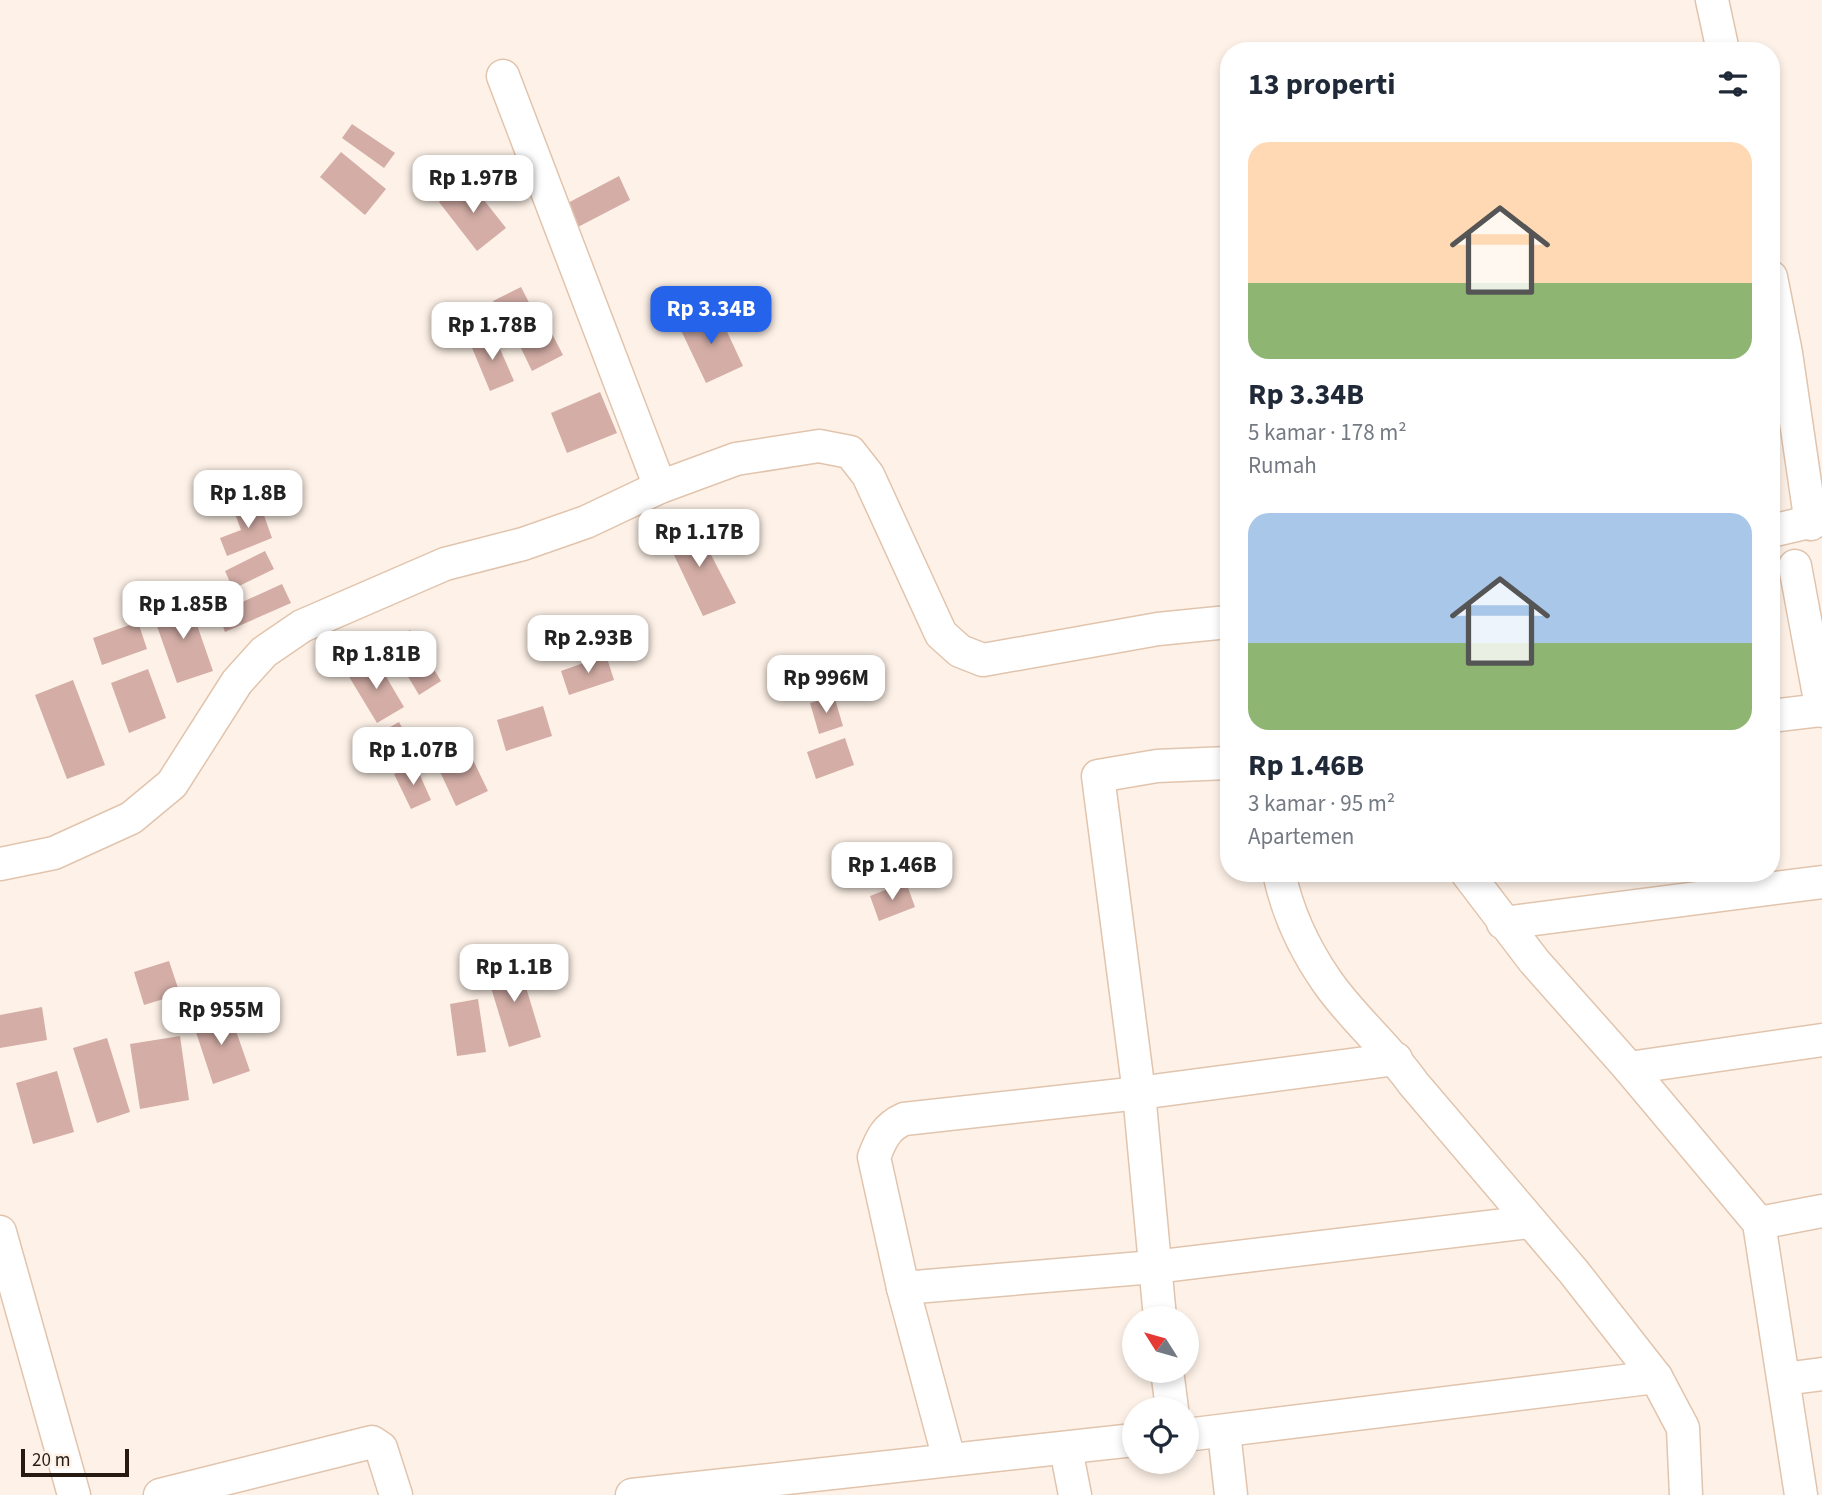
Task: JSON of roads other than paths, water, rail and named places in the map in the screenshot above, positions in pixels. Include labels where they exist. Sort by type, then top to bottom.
[{"type":"street","points":[[1712,0],[1721,42]]},
{"type":"street","points":[[503,76],[660,487]]},
{"type":"street","points":[[1780,323],[1816,522],[1780,529]]},
{"type":"street","points":[[0,864],[54,853],[131,818],[173,784],[237,682],[264,652],[302,626],[445,564],[523,544],[586,522],[660,487],[736,459],[819,446],[850,452],[868,475],[941,634],[960,651],[983,660],[1158,629],[1220,623]]},
{"type":"street","points":[[1780,715],[1822,710],[1795,566]]},
{"type":"street","points":[[1159,1306],[1139,1093],[1098,776],[1157,766],[1220,763]]},
{"type":"street","points":[[1281,882],[1292,920],[1327,982],[1396,1059],[1529,1222],[1573,1271],[1657,1377],[1683,1428],[1686,1495]]},
{"type":"street","points":[[1473,882],[1503,923],[1759,1223],[1801,1495]]},
{"type":"street","points":[[1503,923],[1822,882]]},
{"type":"street","points":[[1629,1068],[1822,1040]]},
{"type":"street","points":[[949,1459],[902,1287],[874,1157],[882,1136],[892,1124],[904,1119],[1139,1093],[1396,1059]]},
{"type":"street","points":[[1759,1223],[1822,1211]]},
{"type":"street","points":[[902,1287],[1154,1268],[1529,1222]]},
{"type":"street","points":[[0,1232],[74,1495]]},
{"type":"street","points":[[1784,1378],[1822,1374]]},
{"type":"street","points":[[1199,1433],[1657,1377]]},
{"type":"street","points":[[1224,1432],[1231,1495]]},
{"type":"street","points":[[632,1495],[1122,1441]]},
{"type":"street","points":[[160,1495],[372,1442],[381,1448],[396,1495]]},
{"type":"street","points":[[1066,1448],[1075,1495]]}]
